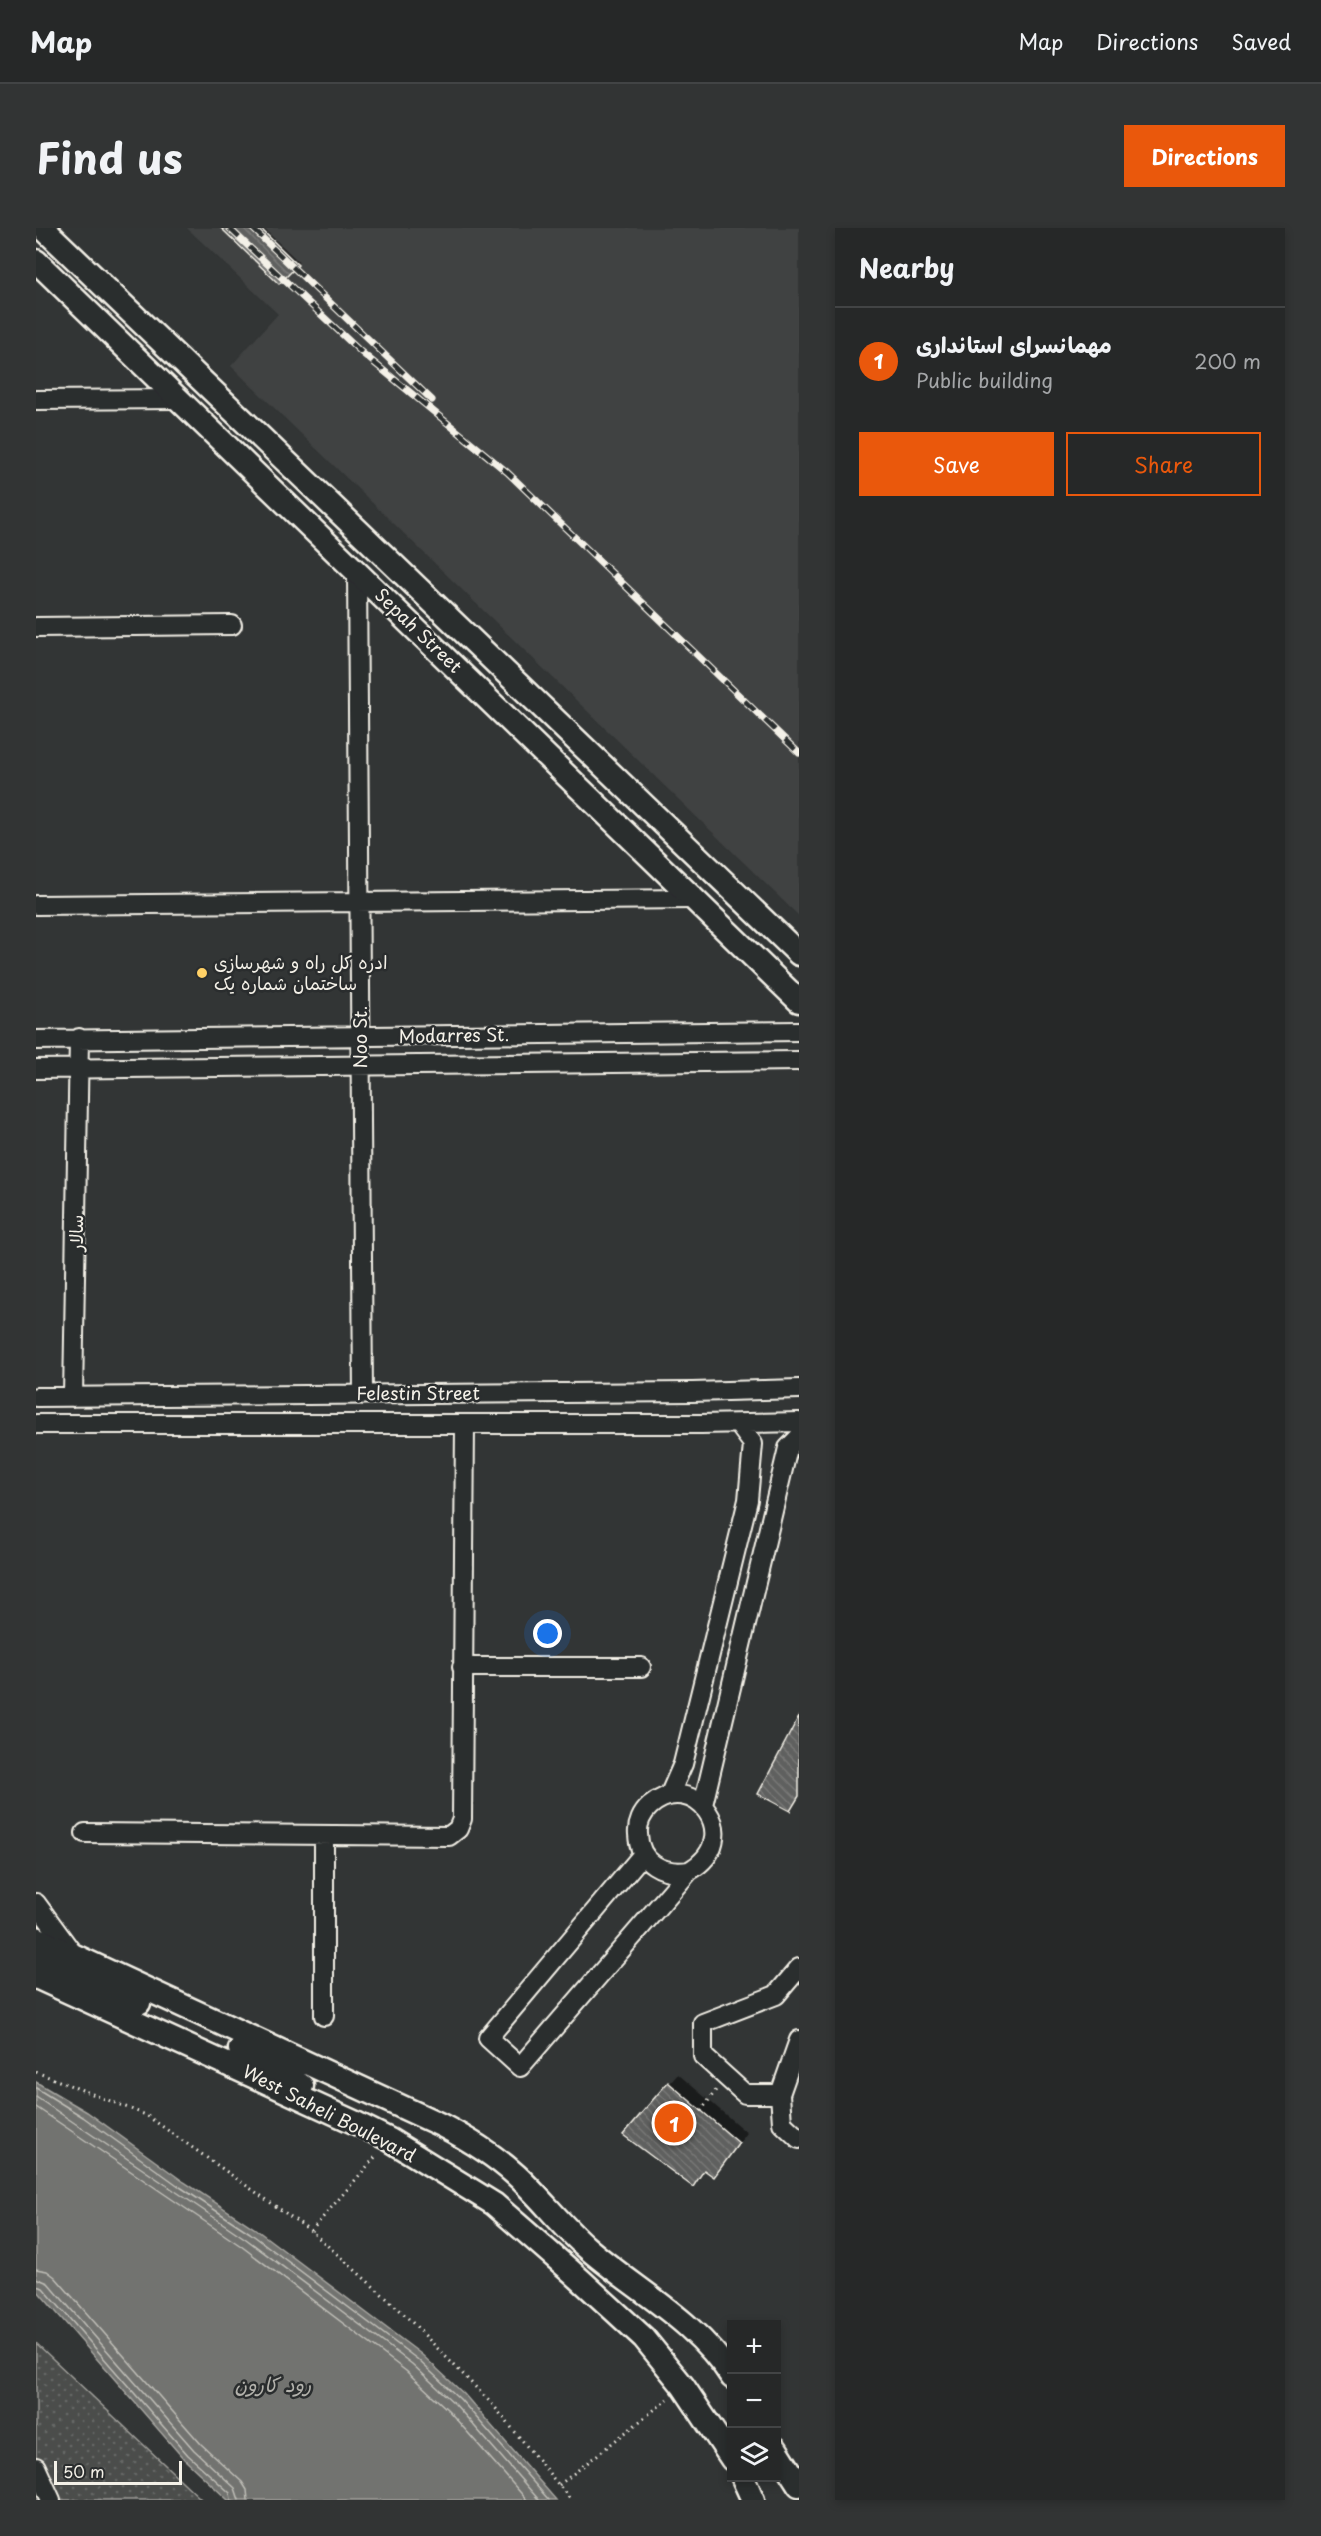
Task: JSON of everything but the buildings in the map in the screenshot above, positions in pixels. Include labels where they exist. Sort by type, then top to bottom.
[{"type":"main road","name":"Sepah Street","points":[[43,228],[799,954]]},
{"type":"main road","name":"Sepah Street","points":[[36,261],[799,1001]]},
{"type":"main road","name":"West Saheli Boulevard","points":[[36,1938],[441,2125],[481,2147],[517,2176],[556,2219],[588,2249],[683,2320],[730,2374]]},
{"type":"main road","points":[[36,1959],[47,1961],[262,2058],[356,2123]]},
{"type":"main road","name":"West Saheli Boulevard","points":[[36,1977],[356,2123],[390,2140],[494,2204],[644,2338],[684,2386],[727,2451]]},
{"type":"main road","points":[[781,2456],[799,2485]]},
{"type":"main road","points":[[745,2482],[753,2500]]},
{"type":"street","points":[[36,400],[178,399]]},
{"type":"street","name":"Noo St.","points":[[357,572],[363,1395]]},
{"type":"street","points":[[36,627],[232,625]]},
{"type":"street","points":[[36,905],[694,898]]},
{"type":"street","name":"Modarres St.","points":[[36,1040],[799,1031]]},
{"type":"street","name":"سالار","points":[[73,1397],[79,1038]]},
{"type":"street","name":"Modarres St.","points":[[36,1069],[799,1061]]},
{"type":"street","name":"Felestin Street","points":[[36,1397],[605,1393],[799,1389]]},
{"type":"street","points":[[604,1424],[605,1393]]},
{"type":"street","name":"Felestin Street","points":[[36,1424],[738,1424],[799,1422]]},
{"type":"street","points":[[85,1833],[449,1836],[459,1829],[462,1819],[465,1424]]},
{"type":"street","points":[[669,1796],[683,1764],[748,1494],[753,1444],[738,1424]]},
{"type":"street","points":[[703,1805],[788,1448],[799,1437]]},
{"type":"street","points":[[748,1494],[776,1497]]},
{"type":"street","points":[[462,1667],[641,1667]]},
{"type":"street","points":[[643,1854],[488,2038],[520,2067],[689,1871],[709,1854],[714,1842],[715,1828],[711,1816],[703,1805],[692,1798],[681,1795],[657,1800],[640,1818],[638,1836],[643,1854],[651,1864],[663,1871],[676,1873],[689,1871]]},
{"type":"street","points":[[324,1835],[324,2016]]},
{"type":"street","points":[[36,1903],[74,1955]]},
{"type":"street","points":[[780,2094],[745,2094],[703,2056],[703,2023],[776,1995],[799,1968]]},
{"type":"street","points":[[799,2040],[780,2094],[782,2123],[799,2139]]},
{"type":"street","points":[[36,2467],[51,2500]]},
{"type":"path","points":[[36,2072],[146,2115],[311,2230],[400,2311],[493,2405],[571,2500]]},
{"type":"path","points":[[701,2110],[726,2077]]},
{"type":"path","points":[[311,2230],[390,2140]]},
{"type":"path","points":[[559,2485],[684,2386]]},
{"type":"shaded area","points":[[187,228],[799,228],[799,916],[231,366],[278,314]]},
{"type":"shaded area","points":[[36,2343],[202,2500],[36,2500]]},
{"type":"water","name":"رود کارون","points":[[36,2082],[87,2112],[184,2182],[254,2228],[421,2354],[464,2394],[556,2500],[228,2500],[184,2459],[36,2289]]},
{"type":"railway","points":[[229,228],[361,352],[507,472],[799,753]]},
{"type":"railway","points":[[252,228],[432,400]]},
{"type":"place","name":"ادره کل راه و شهرسازی ساختمان شماره یک","points":[[202,973]]},
{"type":"place","name":"مهمانسرای استانداری","points":[[674,2123]]}]
